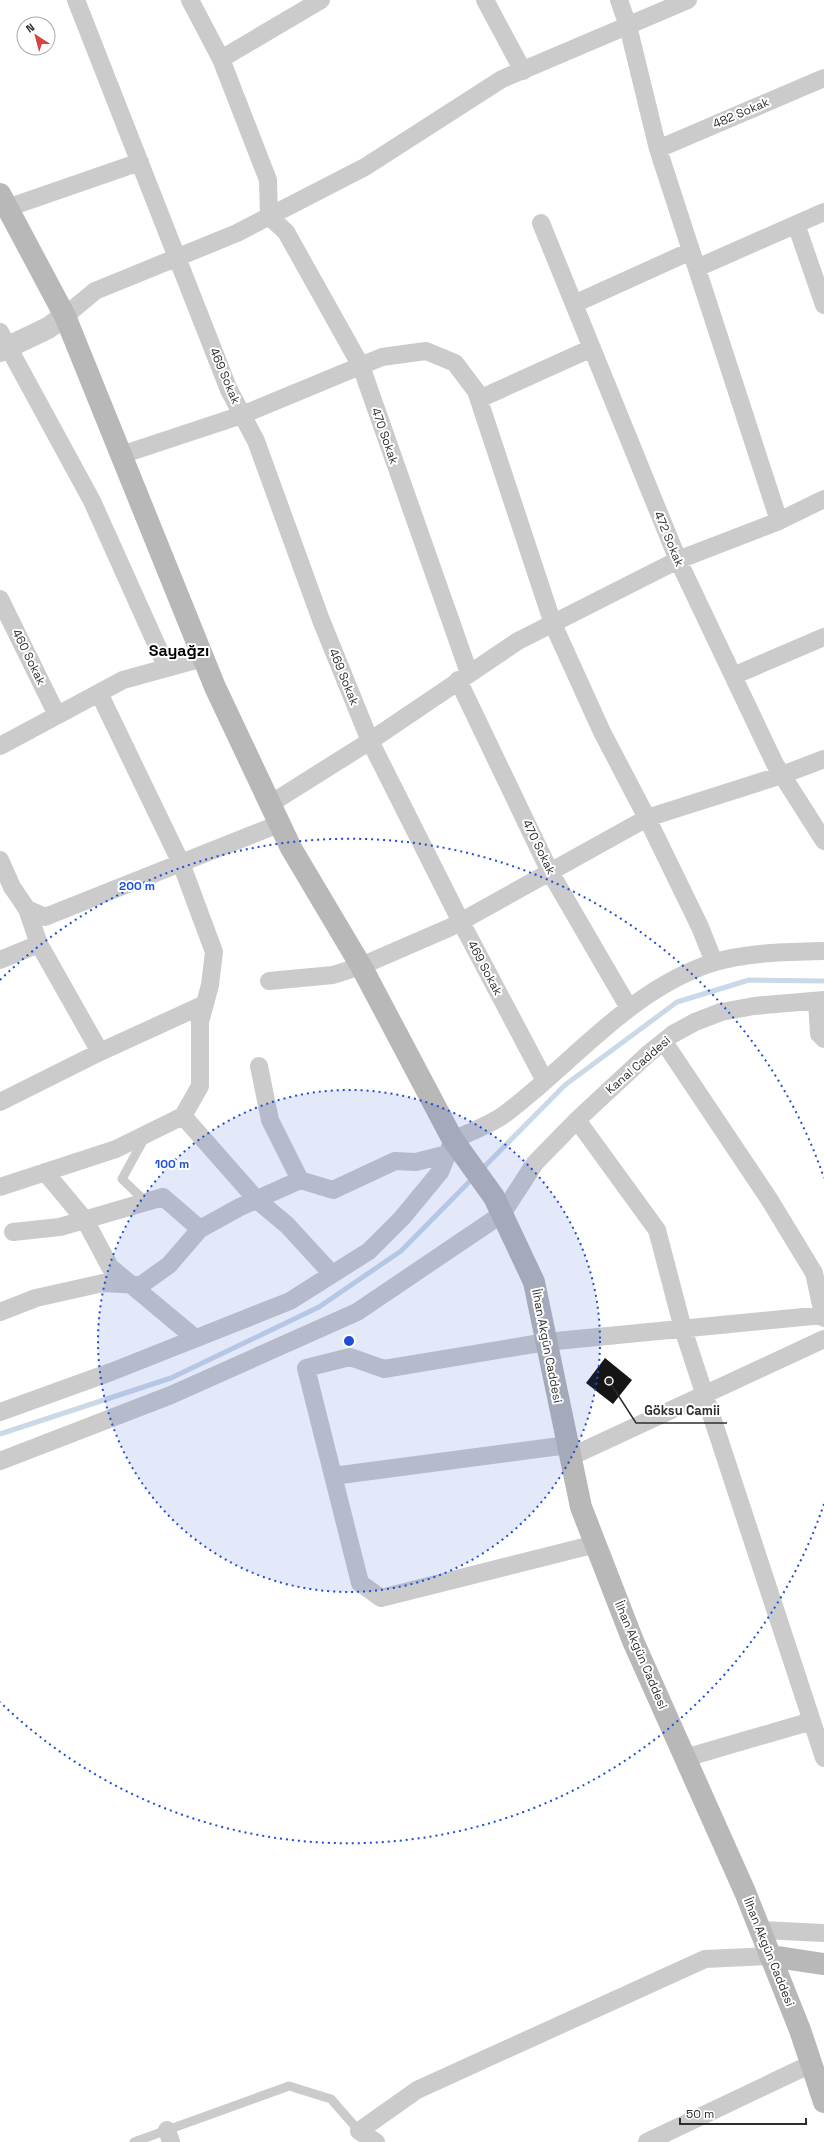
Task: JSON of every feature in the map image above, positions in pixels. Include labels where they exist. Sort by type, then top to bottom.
[{"type":"main road","name":"İlhan Akgün Caddesi","points":[[4,201],[65,316],[203,658],[274,814],[291,848],[361,966],[454,1149],[498,1205],[534,1282],[581,1507],[633,1641],[760,1930],[824,2102]]},
{"type":"main road","points":[[770,1956],[824,1964]]},
{"type":"street","name":"469 Sokak","points":[[76,0],[229,390],[256,441],[321,620],[370,742],[461,922],[545,1081]]},
{"type":"street","points":[[190,0],[221,59],[268,180],[269,216]]},
{"type":"street","points":[[221,59],[321,0]]},
{"type":"street","points":[[484,0],[522,71]]},
{"type":"street","points":[[619,0],[628,26],[658,149],[779,521]]},
{"type":"street","points":[[167,668],[92,501],[3,343],[48,328],[95,291],[237,233],[365,167],[502,79],[688,0]]},
{"type":"street","name":"482 Sokak","points":[[658,149],[824,78]]},
{"type":"street","points":[[4,201],[140,162]]},
{"type":"street","points":[[697,268],[824,212]]},
{"type":"street","name":"470 Sokak","points":[[269,216],[286,232],[361,366],[464,676],[550,872],[629,1008]]},
{"type":"street","name":"472 Sokak","points":[[541,223],[678,560],[782,775],[824,842]]},
{"type":"street","points":[[796,224],[824,305]]},
{"type":"street","points":[[574,304],[691,251]]},
{"type":"street","points":[[479,399],[592,348]]},
{"type":"street","points":[[121,454],[242,415],[382,357],[426,351],[455,363],[476,391],[553,624],[602,732],[647,818],[700,927],[714,962]]},
{"type":"street","points":[[27,909],[45,917],[181,863],[274,814],[370,742],[464,676],[518,641],[678,560],[779,521],[824,499]]},
{"type":"street","name":"460 Sokak","points":[[0,599],[4,618],[58,715]]},
{"type":"street","points":[[733,676],[824,637]]},
{"type":"street","points":[[0,746],[123,680],[203,658]]},
{"type":"street","points":[[0,1187],[116,1149],[184,1116],[200,1086],[200,1022],[210,985],[214,952],[181,863],[100,693]]},
{"type":"street","points":[[269,981],[333,975],[361,966],[461,922],[647,818],[782,775],[824,759]]},
{"type":"street","points":[[0,860],[12,887],[27,909],[39,944],[100,1052]]},
{"type":"street","points":[[0,960],[39,944]]},
{"type":"street","points":[[0,1312],[36,1298],[103,1283],[141,1285],[169,1265],[200,1229],[300,1180],[333,1190],[395,1161],[416,1162],[454,1149],[504,1115],[629,1008],[657,987],[687,972],[714,962],[776,953],[824,951]]},
{"type":"street","points":[[820,1001],[819,1034],[824,1039]]},
{"type":"street","name":"Kanal Caddesi","points":[[498,1205],[535,1163],[577,1120],[664,1042],[695,1022],[721,1012],[754,1006],[820,1001]]},
{"type":"street","points":[[0,1102],[100,1052],[205,1004]]},
{"type":"street","points":[[596,1544],[381,1598],[360,1583],[306,1368],[350,1356],[384,1369],[546,1342],[824,1316],[814,1273],[769,1200],[664,1042]]},
{"type":"street","points":[[258,1066],[270,1120],[300,1180]]},
{"type":"street","points":[[184,1116],[257,1200],[287,1225],[332,1274]]},
{"type":"street","points":[[577,1120],[657,1230],[683,1329],[824,1758]]},
{"type":"street","points":[[0,1412],[290,1301],[369,1251],[402,1218],[440,1172],[454,1149]]},
{"type":"street","points":[[45,1172],[85,1220],[110,1267],[195,1338]]},
{"type":"street","points":[[13,1232],[60,1227],[163,1197],[200,1229]]},
{"type":"street","points":[[0,1461],[171,1395],[357,1312],[498,1205]]},
{"type":"street","points":[[333,1476],[569,1451],[705,1395],[824,1340]]},
{"type":"street","points":[[685,1758],[812,1721]]},
{"type":"street","points":[[760,1930],[824,1933]]},
{"type":"street","points":[[376,2142],[359,2131],[417,2090],[705,1959],[770,1956]]},
{"type":"street","points":[[647,2142],[811,2064]]},
{"type":"lane","points":[[146,1202],[122,1179],[147,1134]]},
{"type":"lane","points":[[134,2142],[169,2136],[289,2086],[331,2099],[359,2131]]},
{"type":"building","points":[[605,1358],[632,1380],[613,1404],[586,1383]]},
{"type":"waterway","points":[[481,1170],[565,1085],[677,1002],[749,980],[824,981]]},
{"type":"waterway","points":[[0,1434],[171,1378],[319,1307],[401,1251],[474,1177]]},
{"type":"place","name":"Göksu Camii","points":[[609,1381]]},
{"type":"district","name":"Sayağzı","points":[[179,650]]}]
